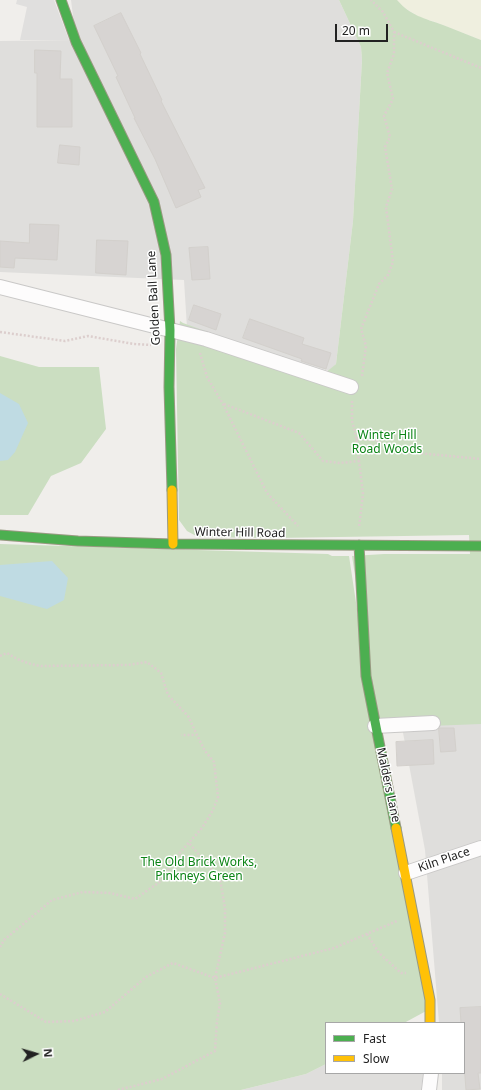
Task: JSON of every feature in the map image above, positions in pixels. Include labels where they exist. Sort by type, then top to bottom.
[{"type":"street","name":"Golden Ball Lane","points":[[61,0],[76,42],[154,202],[166,255],[170,330],[169,346],[173,544]]},
{"type":"street","points":[[0,287],[206,339],[351,387]]},
{"type":"street","name":"Winter Hill Road","points":[[0,535],[78,541],[173,544],[481,546]]},
{"type":"street","name":"Malders Lane","points":[[357,545],[366,676],[430,1000],[430,1022]]},
{"type":"street","points":[[375,726],[433,723]]},
{"type":"street","name":"Kiln Place","points":[[406,873],[481,848]]},
{"type":"street","points":[[429,1090],[431,1074]]},
{"type":"path","points":[[357,545],[363,494],[356,439],[352,421],[351,387],[352,382],[362,379],[362,365],[366,346],[361,329],[379,284],[388,275],[393,262],[386,207],[392,189],[385,148],[390,137],[384,116],[393,99],[387,73],[394,54],[394,32],[383,12],[371,0]]},
{"type":"path","points":[[394,32],[481,68]]},
{"type":"path","points":[[0,332],[65,341],[88,336],[134,344],[169,346]]},
{"type":"path","points":[[206,339],[200,351],[207,377],[223,404],[267,493],[301,529],[303,545]]},
{"type":"path","points":[[223,404],[300,434],[323,461],[340,464],[359,461]]},
{"type":"path","points":[[356,439],[375,440],[397,451],[481,459]]},
{"type":"path","points":[[0,656],[7,653],[16,659],[29,664],[41,666],[128,665],[147,662],[161,673],[168,695],[188,716],[204,750],[214,762],[218,797],[213,810],[202,828],[176,857],[161,881],[135,899],[110,893],[83,892],[52,900],[4,940],[0,947]]},
{"type":"path","points":[[181,735],[197,735]]},
{"type":"path","points":[[118,1090],[162,1080],[215,1051],[220,1003],[215,978],[225,933],[225,908],[220,879],[189,843]]},
{"type":"path","points":[[0,994],[46,1022],[74,1021],[105,1012],[146,977],[173,963],[215,978],[334,948],[414,914]]},
{"type":"path","points":[[367,934],[379,953],[401,972],[424,972]]},
{"type":"shaded area","points":[[17,0],[54,0],[69,40],[20,40],[27,7],[16,4]]},
{"type":"shaded area","points":[[71,0],[339,0],[361,47],[362,60],[353,221],[336,364],[329,371],[187,328],[184,280],[0,272],[0,41],[76,40]]},
{"type":"shaded area","points":[[481,714],[481,1090],[442,1090],[442,1074],[465,1074],[465,1022],[439,1022],[425,850],[401,722]]},
{"type":"shaded area","points":[[325,1064],[325,1074],[423,1074],[421,1090],[241,1090],[306,1074]]},
{"type":"green space","name":"Winter Hill Road Woods","points":[[339,0],[397,0],[407,10],[418,16],[481,40],[481,724],[378,728],[352,556],[384,554],[470,554],[469,535],[273,538],[198,537],[187,531],[179,520],[176,349],[180,321],[324,374],[336,364],[353,221],[362,60],[361,47]]},
{"type":"green space","points":[[397,0],[481,0],[481,40],[419,17],[402,6]]},
{"type":"green space","points":[[0,356],[39,367],[99,367],[106,429],[81,463],[51,476],[28,515],[0,515]]},
{"type":"green space","name":"The Old Brick Works, Pinkneys Green","points":[[0,544],[328,554],[332,556],[349,556],[375,729],[428,1010],[406,1022],[325,1022],[325,1064],[306,1074],[241,1090],[0,1090]]},
{"type":"water","points":[[0,393],[19,404],[28,423],[15,452],[8,460],[0,461]]},
{"type":"water","points":[[52,561],[68,578],[64,600],[47,609],[0,596],[0,565]]},
{"type":"building","points":[[121,13],[141,53],[140,54],[162,100],[161,101],[205,188],[198,190],[201,197],[176,208],[155,159],[134,118],[116,77],[118,76],[94,26]]},
{"type":"building","points":[[35,50],[61,51],[60,79],[72,79],[72,127],[37,127],[37,73],[35,73]]},
{"type":"building","points":[[60,145],[80,147],[79,165],[58,163]]},
{"type":"building","points":[[30,224],[59,225],[57,260],[15,258],[14,268],[0,267],[0,241],[29,243]]},
{"type":"building","points":[[97,240],[128,241],[126,275],[96,273]]},
{"type":"building","points":[[208,247],[210,279],[192,280],[189,248]]},
{"type":"building","points":[[194,305],[221,314],[216,330],[189,320]]},
{"type":"building","points":[[250,319],[304,338],[302,344],[331,353],[326,369],[301,361],[302,359],[243,338]]},
{"type":"building","points":[[439,728],[454,728],[456,751],[441,752]]},
{"type":"building","points":[[433,740],[434,764],[397,766],[396,742]]},
{"type":"building","points":[[481,1007],[481,1073],[478,1073],[480,1089],[466,1090],[465,1022],[461,1022],[460,1008]]},
{"type":"traffic: fast","points":[[61,0],[76,42],[154,202],[166,255],[170,330],[169,387],[172,490]]},
{"type":"traffic: fast","points":[[0,535],[78,541],[173,544],[481,546]]},
{"type":"traffic: fast","points":[[359,545],[366,676],[396,828]]},
{"type":"traffic: slow","points":[[172,490],[173,544]]},
{"type":"traffic: slow","points":[[396,828],[430,1000],[430,1022]]}]
